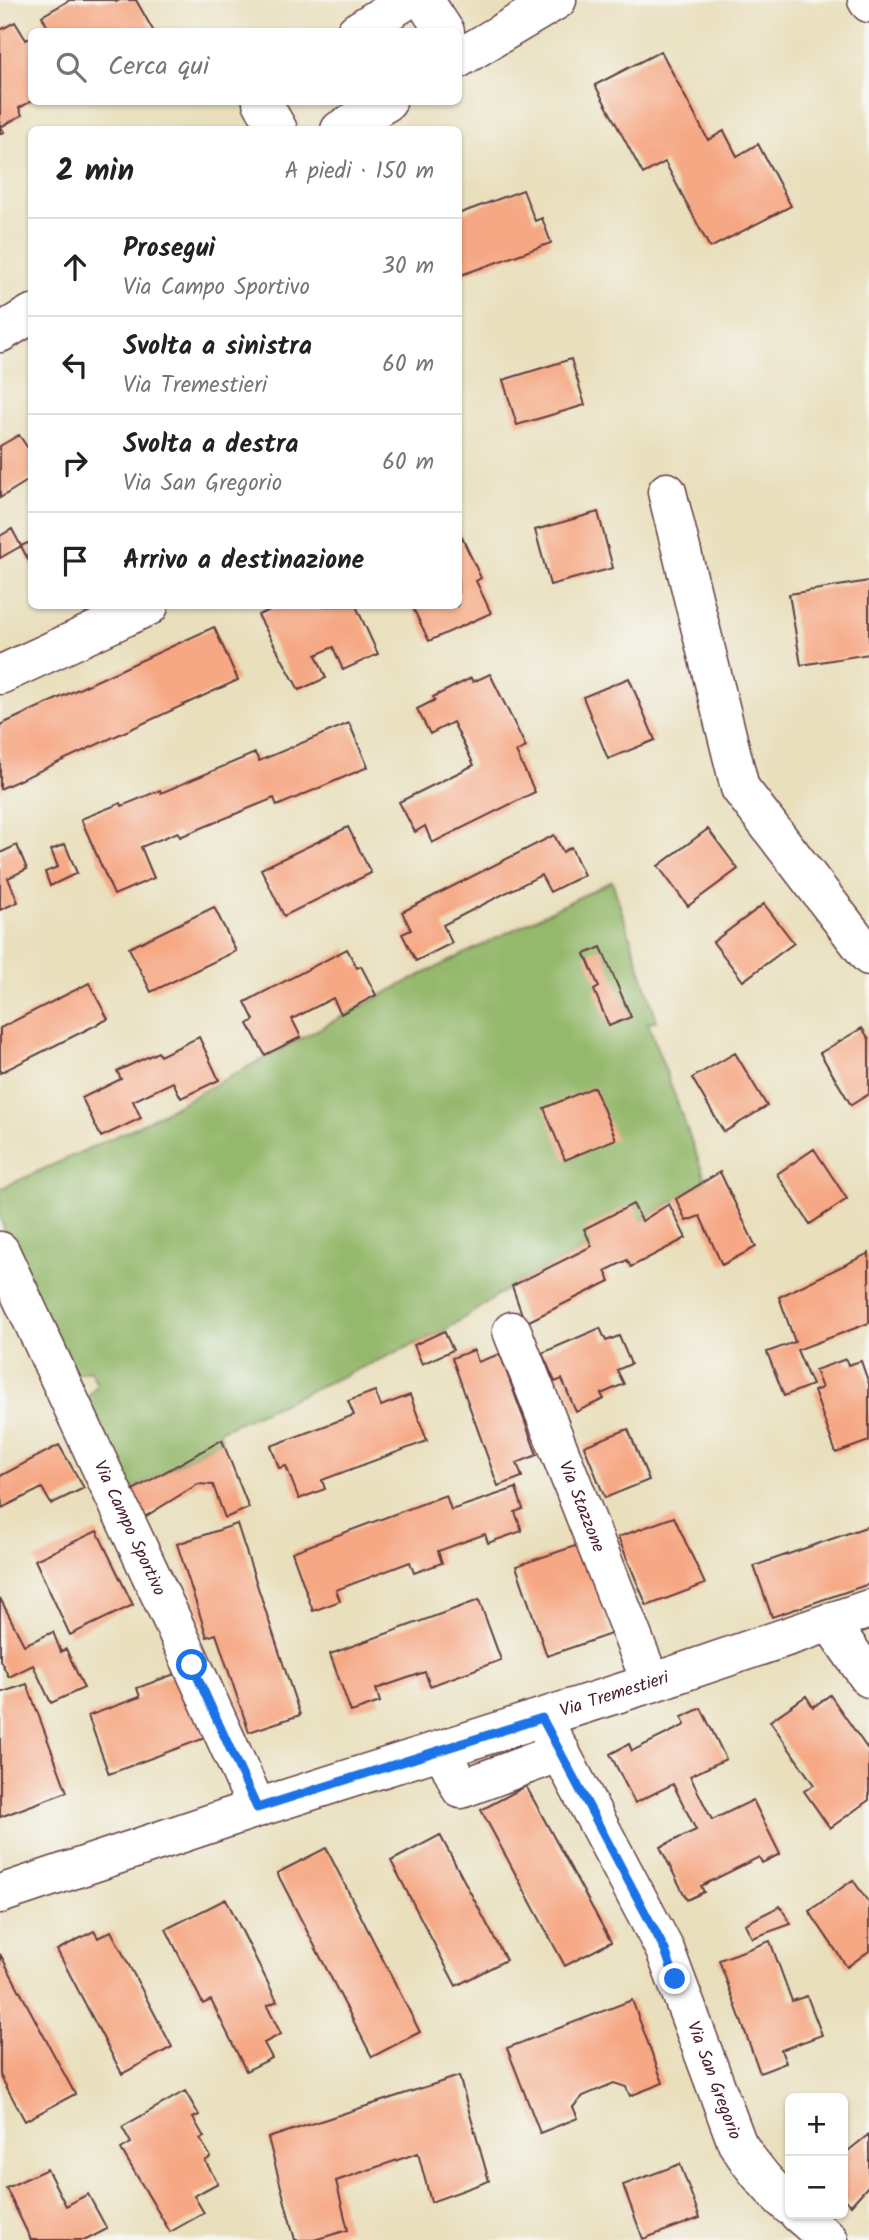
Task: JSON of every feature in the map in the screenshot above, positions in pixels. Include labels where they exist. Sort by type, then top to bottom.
[{"type":"street","points":[[362,28],[407,0]]},
{"type":"street","points":[[424,0],[442,28]]},
{"type":"street","points":[[462,47],[556,0]]},
{"type":"street","points":[[264,105],[276,126]]},
{"type":"street","points":[[350,126],[382,105]]},
{"type":"street","points":[[0,332],[28,316]]},
{"type":"street","points":[[667,492],[740,788],[869,956]]},
{"type":"street","points":[[0,675],[143,609]]},
{"type":"street","name":"Via Campo Sportivo","points":[[0,1251],[257,1808]]},
{"type":"street","name":"Via Stazzone","points":[[512,1331],[651,1684]]},
{"type":"street","name":"Via Tremestieri","points":[[2,1889],[651,1684],[869,1609]]},
{"type":"street","points":[[830,1622],[869,1678]]},
{"type":"street","name":"Via San Gregorio","points":[[542,1718],[665,1950],[737,2143],[753,2169],[785,2202]]},
{"type":"street","points":[[443,1750],[461,1789],[561,1752]]},
{"type":"street","points":[[805,2219],[830,2240]]},
{"type":"green space","points":[[612,881],[657,1020],[648,1023],[706,1181],[642,1221],[512,1286],[444,1331],[219,1431],[222,1440],[126,1494],[86,1401],[97,1384],[90,1370],[75,1374],[63,1367],[0,1219],[0,1189],[136,1127],[399,986]]},
{"type":"building","points":[[70,0],[136,0],[152,28],[48,28],[42,16]]},
{"type":"building","points":[[15,22],[26,40],[28,39],[28,103],[19,108],[22,115],[1,127],[4,132],[0,134],[0,30]]},
{"type":"building","points":[[661,51],[708,140],[724,131],[737,156],[758,144],[791,206],[710,248],[665,162],[643,174],[595,85]]},
{"type":"building","points":[[523,190],[535,221],[542,218],[551,243],[462,275],[462,213]]},
{"type":"building","points":[[571,359],[585,405],[517,425],[503,380]]},
{"type":"building","points":[[19,435],[28,448],[28,480],[0,498],[0,446]]},
{"type":"building","points":[[598,512],[613,568],[550,585],[535,530]]},
{"type":"building","points":[[12,529],[21,546],[0,558],[0,536]]},
{"type":"building","points":[[462,538],[481,578],[476,581],[491,613],[429,641],[413,609],[462,609]]},
{"type":"building","points":[[28,543],[28,559],[21,546]]},
{"type":"building","points":[[869,581],[869,654],[801,665],[789,594]]},
{"type":"building","points":[[273,609],[357,609],[378,654],[343,670],[333,647],[316,655],[326,678],[299,690],[258,615]]},
{"type":"building","points":[[214,627],[238,680],[0,789],[0,725]]},
{"type":"building","points":[[490,674],[526,747],[516,752],[535,792],[432,843],[425,826],[415,832],[399,802],[474,765],[453,722],[430,734],[417,709],[435,700],[433,697],[471,678],[473,682]]},
{"type":"building","points":[[629,678],[655,740],[608,759],[583,697]]},
{"type":"building","points":[[349,723],[368,767],[277,806],[274,798],[180,837],[178,832],[141,847],[154,878],[114,895],[81,819],[160,790],[161,793],[255,753],[259,761]]},
{"type":"building","points":[[348,827],[371,873],[284,916],[261,869]]},
{"type":"building","points":[[708,829],[738,869],[688,906],[658,866]]},
{"type":"building","points":[[554,835],[563,852],[571,847],[584,875],[550,892],[541,875],[443,925],[452,943],[416,961],[402,934],[411,930],[402,912]]},
{"type":"building","points":[[65,844],[77,873],[50,886],[45,872],[58,867],[51,850]]},
{"type":"building","points":[[17,845],[27,869],[8,878],[18,902],[0,910],[0,853]]},
{"type":"building","points":[[764,904],[794,943],[743,981],[713,942]]},
{"type":"building","points":[[214,907],[236,951],[151,992],[129,948]]},
{"type":"building","points":[[601,947],[631,1017],[609,1026],[594,990],[599,987],[585,954]]},
{"type":"building","points":[[347,949],[357,968],[361,966],[376,995],[341,1014],[333,998],[292,1019],[301,1037],[265,1055],[248,1024],[254,1020],[245,1002]]},
{"type":"building","points":[[89,983],[108,1019],[0,1073],[0,1028]]},
{"type":"building","points":[[862,1028],[869,1039],[869,1094],[851,1105],[820,1053]]},
{"type":"building","points":[[199,1037],[219,1080],[181,1098],[173,1082],[133,1101],[141,1118],[101,1137],[82,1098],[121,1079],[117,1071],[158,1052],[160,1056]]},
{"type":"building","points":[[735,1053],[767,1106],[724,1132],[692,1078]]},
{"type":"building","points":[[594,1087],[616,1139],[565,1160],[544,1108]]},
{"type":"building","points":[[814,1149],[847,1199],[810,1224],[777,1174]]},
{"type":"building","points":[[720,1172],[756,1247],[722,1265],[700,1216],[686,1221],[676,1199]]},
{"type":"building","points":[[633,1204],[642,1221],[669,1204],[686,1238],[631,1267],[627,1260],[605,1271],[610,1281],[525,1323],[512,1286],[592,1246],[584,1229]]},
{"type":"building","points":[[869,1253],[869,1323],[797,1350],[812,1385],[784,1396],[767,1352],[795,1342],[779,1297]]},
{"type":"building","points":[[600,1328],[606,1341],[619,1336],[631,1364],[617,1370],[624,1384],[601,1394],[604,1399],[576,1412],[562,1379],[555,1382],[542,1353]]},
{"type":"building","points":[[444,1331],[453,1350],[422,1364],[414,1345]]},
{"type":"building","points":[[474,1350],[478,1362],[500,1354],[537,1455],[517,1463],[522,1477],[498,1486],[452,1358]]},
{"type":"building","points":[[846,1359],[848,1365],[861,1361],[869,1384],[869,1441],[836,1453],[814,1391],[822,1388],[815,1370]]},
{"type":"building","points":[[375,1391],[381,1406],[410,1395],[427,1441],[322,1480],[325,1489],[299,1499],[286,1466],[279,1468],[271,1446],[354,1415],[348,1401]]},
{"type":"building","points":[[628,1429],[649,1480],[605,1498],[584,1446]]},
{"type":"building","points":[[222,1440],[249,1508],[225,1518],[213,1485],[198,1484],[138,1521],[126,1494]]},
{"type":"building","points":[[59,1445],[84,1488],[51,1504],[42,1488],[2,1508],[0,1476]]},
{"type":"building","points":[[516,1488],[523,1509],[515,1512],[522,1531],[488,1543],[485,1534],[438,1551],[442,1563],[414,1573],[410,1562],[336,1590],[340,1601],[313,1611],[292,1552],[446,1495],[451,1510]]},
{"type":"building","points":[[674,1517],[705,1584],[647,1606],[618,1537]]},
{"type":"building","points":[[237,1524],[300,1715],[249,1732],[216,1634],[207,1637],[177,1544]]},
{"type":"building","points":[[869,1526],[869,1584],[772,1617],[754,1566]]},
{"type":"building","points":[[97,1531],[133,1605],[70,1635],[35,1560]]},
{"type":"building","points":[[581,1544],[611,1634],[547,1656],[516,1566]]},
{"type":"building","points":[[0,1598],[24,1645],[53,1632],[61,1652],[66,1649],[84,1688],[51,1703],[33,1665],[9,1677],[0,1660]]},
{"type":"building","points":[[479,1600],[501,1660],[430,1686],[425,1672],[376,1689],[380,1702],[351,1712],[330,1654]]},
{"type":"building","points":[[180,1672],[205,1738],[109,1774],[88,1716],[140,1697],[137,1688]]},
{"type":"building","points":[[27,1684],[67,1792],[0,1817],[0,1693]]},
{"type":"building","points":[[830,1695],[869,1751],[869,1800],[830,1828],[804,1791],[814,1785],[770,1721],[806,1696],[813,1707]]},
{"type":"building","points":[[701,1708],[726,1759],[690,1776],[712,1820],[753,1800],[780,1854],[762,1863],[759,1857],[701,1886],[704,1892],[687,1900],[660,1847],[696,1830],[673,1784],[635,1803],[610,1754],[629,1744],[632,1751],[685,1725],[682,1717]]},
{"type":"building","points":[[526,1786],[611,1942],[565,1966],[481,1810]]},
{"type":"building","points":[[440,1835],[506,1960],[456,1986],[391,1861]]},
{"type":"building","points":[[326,1848],[420,2032],[372,2057],[277,1873]]},
{"type":"building","points":[[853,1880],[869,1903],[869,1951],[847,1967],[809,1911]]},
{"type":"building","points":[[226,1899],[277,2001],[267,2006],[281,2034],[264,2043],[272,2058],[246,2071],[211,2000],[203,2004],[166,1929]]},
{"type":"building","points":[[780,1906],[791,1924],[752,1938],[745,1924]]},
{"type":"building","points":[[94,1931],[98,1938],[111,1931],[172,2047],[122,2074],[57,1950]]},
{"type":"building","points":[[770,1941],[792,2001],[807,1996],[822,2035],[781,2050],[786,2063],[760,2073],[719,1960]]},
{"type":"building","points":[[0,1954],[75,2094],[25,2121],[0,2075]]},
{"type":"building","points":[[632,2000],[663,2083],[630,2096],[626,2087],[614,2083],[583,2096],[573,2107],[578,2118],[540,2133],[507,2048]]},
{"type":"building","points":[[459,2076],[489,2181],[431,2202],[418,2153],[336,2181],[348,2230],[314,2240],[295,2240],[268,2138]]},
{"type":"building","points":[[185,2091],[199,2115],[193,2118],[204,2137],[200,2139],[211,2157],[205,2161],[218,2183],[194,2196],[204,2213],[170,2232],[121,2149],[131,2143],[122,2127]]},
{"type":"building","points":[[869,2134],[869,2185],[851,2205],[848,2202],[848,2151]]},
{"type":"building","points":[[680,2164],[700,2218],[643,2239],[623,2185]]},
{"type":"building","points":[[47,2169],[66,2206],[88,2194],[107,2229],[86,2240],[31,2240],[6,2188]]},
{"type":"route","points":[[192,1665],[257,1808],[542,1718],[665,1950],[675,1979]]}]
